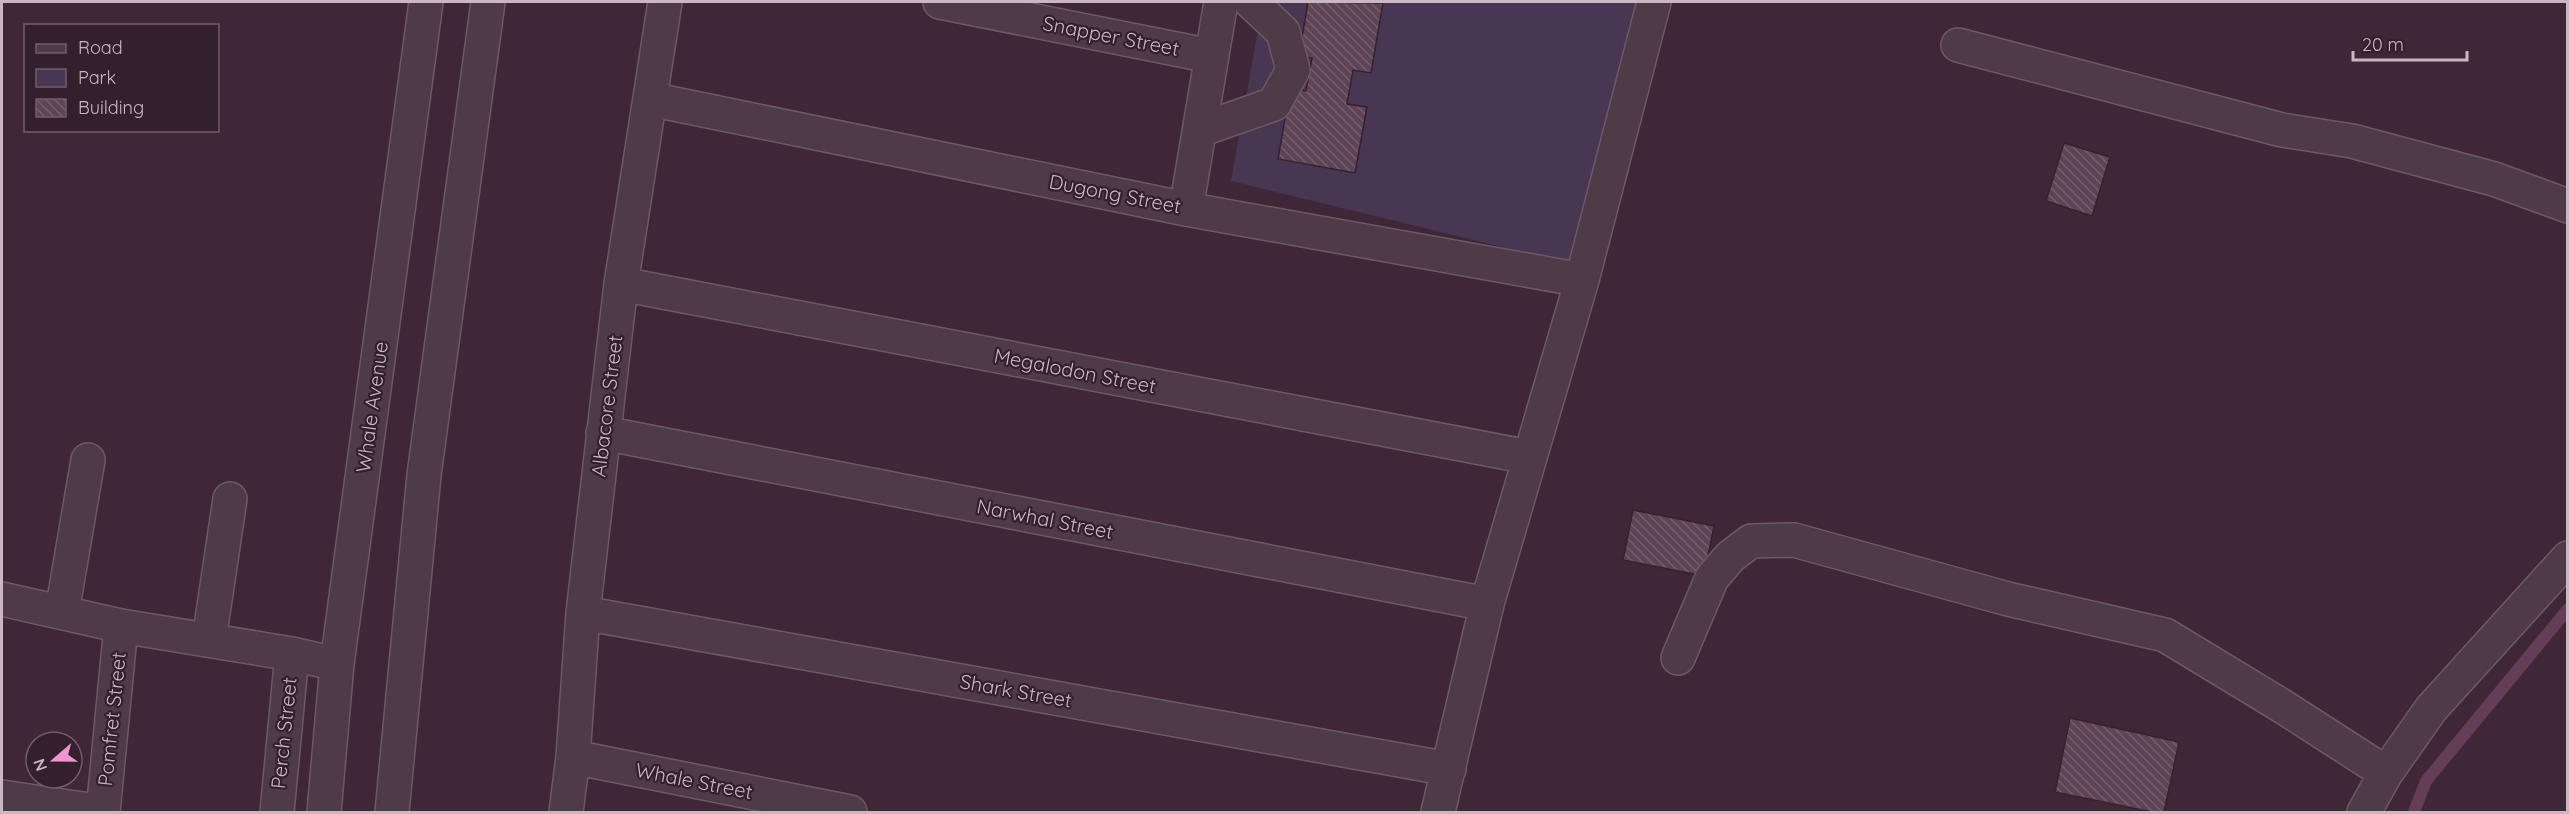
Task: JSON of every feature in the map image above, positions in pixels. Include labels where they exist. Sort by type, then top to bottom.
[{"type":"street","name":"Whale Avenue","points":[[324,813],[337,664],[426,2]]},
{"type":"street","points":[[392,813],[424,476],[488,2]]},
{"type":"street","name":"Albacore Street","points":[[566,813],[573,757],[583,613],[621,284],[665,2]]},
{"type":"street","name":"Snapper Street","points":[[940,2],[1211,56]]},
{"type":"street","points":[[1186,208],[1221,2]]},
{"type":"street","points":[[1200,130],[1274,104],[1293,70],[1283,32],[1251,2]]},
{"type":"street","points":[[1438,813],[1487,604],[1582,280],[1654,2]]},
{"type":"street","points":[[1958,45],[2282,130],[2352,141],[2407,155],[2494,179],[2568,206]]},
{"type":"street","name":"Dugong Street","points":[[650,99],[1186,208],[1582,280]]},
{"type":"street","name":"Megalodon Street","points":[[621,284],[1529,457]]},
{"type":"street","name":"Narwhal Street","points":[[603,433],[1487,604]]},
{"type":"street","points":[[62,612],[88,460]]},
{"type":"street","points":[[209,640],[231,499]]},
{"type":"street","points":[[1678,658],[1712,578],[1730,557],[1751,541],[1794,540],[2008,599],[2165,635],[2386,773]]},
{"type":"street","points":[[2364,813],[2386,773],[2431,709],[2568,558]]},
{"type":"street","points":[[2,599],[122,626],[292,654],[337,664]]},
{"type":"street","name":"Shark Street","points":[[583,613],[1449,768]]},
{"type":"street","name":"Pomfret Street","points":[[103,812],[122,626]]},
{"type":"street","name":"Perch Street","points":[[276,813],[292,654]]},
{"type":"street","name":"Whale Street","points":[[573,757],[850,813]]},
{"type":"street","points":[[2,797],[103,812]]},
{"type":"green space","points":[[1263,2],[1655,2],[1584,267],[1231,181]]},
{"type":"building","points":[[1308,2],[1383,3],[1371,73],[1353,70],[1347,104],[1367,107],[1355,173],[1278,159],[1290,89],[1306,91],[1312,58],[1299,56]]},
{"type":"building","points":[[2064,143],[2110,157],[2092,216],[2046,201]]},
{"type":"building","points":[[1633,510],[1714,526],[1704,576],[1623,560]]},
{"type":"building","points":[[2070,718],[2179,742],[2164,812],[2152,812],[2055,792]]},
{"type":"waterway","points":[[2414,812],[2426,781],[2568,609]]}]
